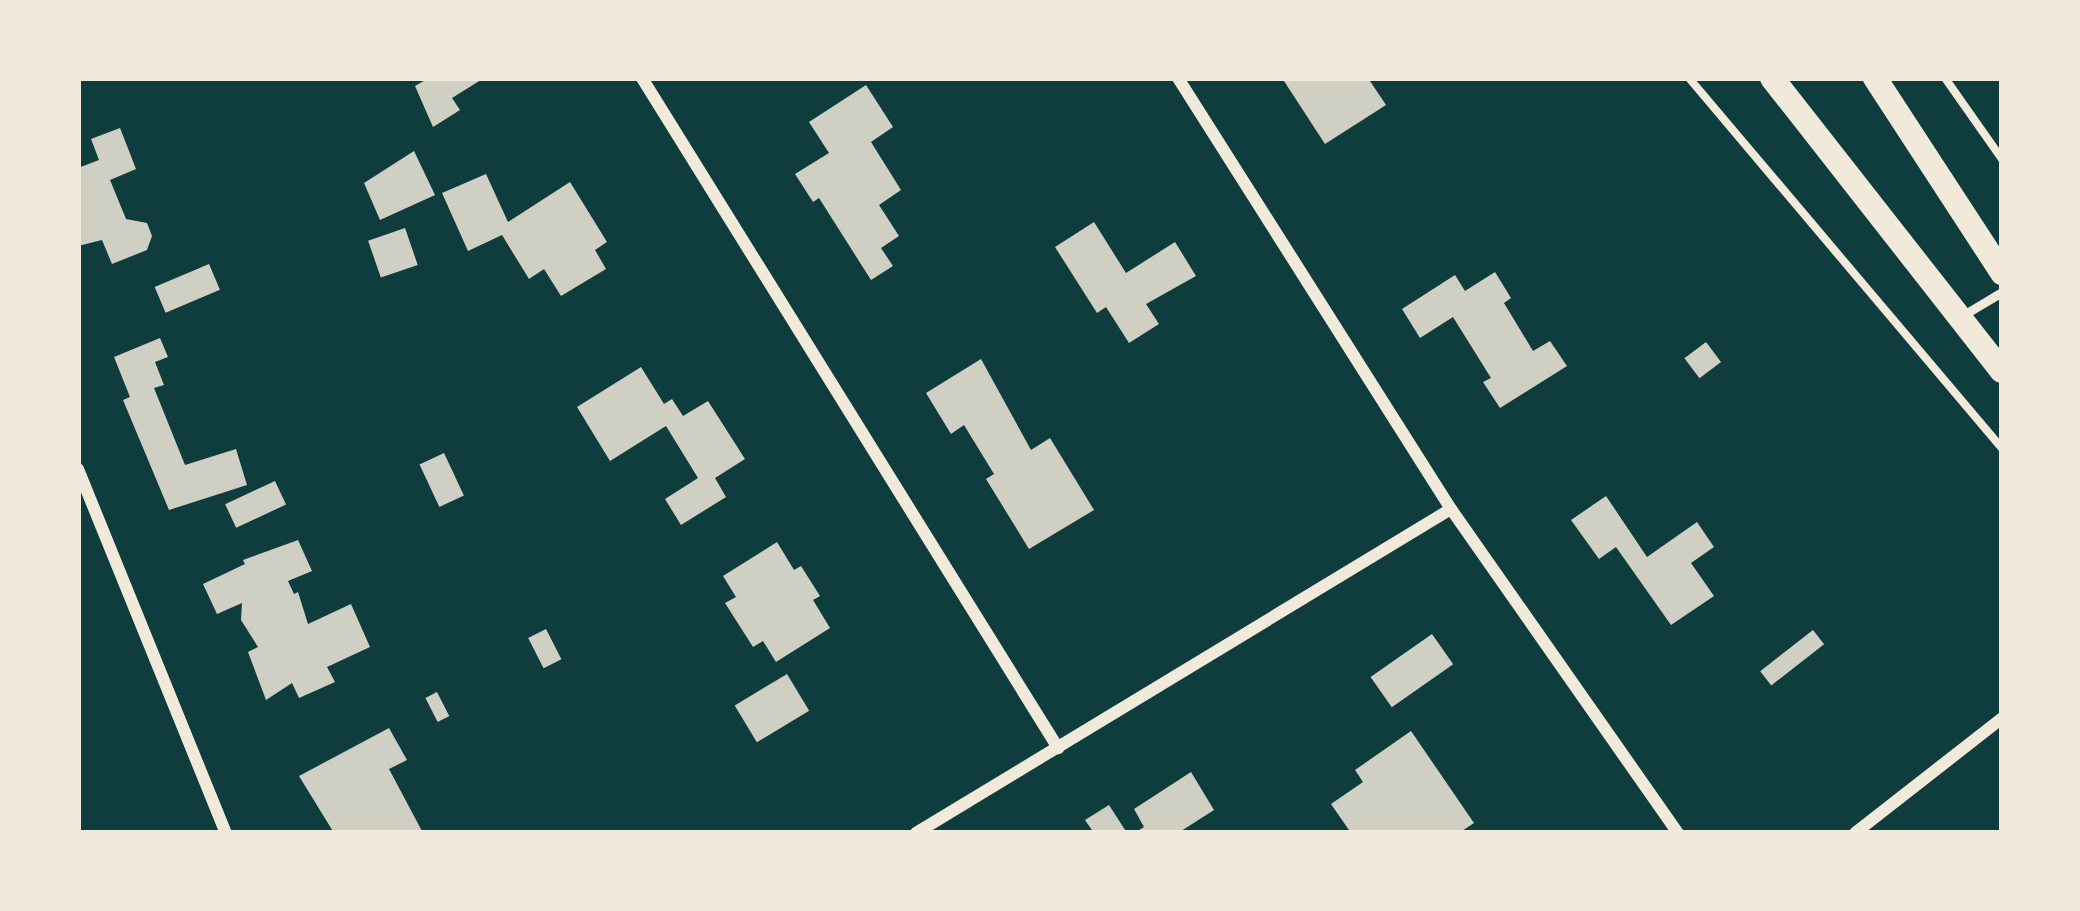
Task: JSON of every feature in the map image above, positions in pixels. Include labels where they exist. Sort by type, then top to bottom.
[{"type":"main road","points":[[1772,78],[2002,371]]},
{"type":"main road","points":[[1875,78],[2002,272]]},
{"type":"street","points":[[642,78],[1058,748]]},
{"type":"street","points":[[1178,78],[1451,509],[1678,833]]},
{"type":"street","points":[[78,470],[226,833]]},
{"type":"street","points":[[916,833],[1451,509]]},
{"type":"street","points":[[1855,833],[2002,718]]},
{"type":"lane","points":[[1960,317],[2002,292]]},
{"type":"path","points":[[1689,78],[2002,448]]},
{"type":"path","points":[[1945,78],[2002,159]]},
{"type":"building","points":[[429,78],[484,78],[452,98],[460,110],[433,127],[415,86]]},
{"type":"building","points":[[1282,78],[1368,78],[1386,105],[1325,144]]},
{"type":"building","points":[[866,85],[893,127],[871,142],[901,190],[879,205],[899,236],[881,248],[893,266],[871,280],[819,198],[813,202],[795,174],[829,153],[809,122]]},
{"type":"building","points":[[120,128],[136,169],[110,180],[126,219],[147,223],[152,236],[147,250],[112,264],[102,240],[78,246],[78,168],[99,160],[91,139]]},
{"type":"building","points":[[414,151],[435,195],[380,220],[364,183]]},
{"type":"building","points":[[486,174],[508,222],[570,182],[607,242],[595,250],[606,269],[561,296],[544,269],[529,279],[502,235],[468,251],[442,193]]},
{"type":"building","points":[[1094,222],[1126,273],[1175,242],[1196,276],[1146,304],[1159,324],[1129,343],[1106,307],[1097,313],[1055,247]]},
{"type":"building","points":[[405,228],[418,265],[381,278],[368,241]]},
{"type":"building","points":[[209,264],[220,290],[166,313],[155,287]]},
{"type":"building","points":[[1495,272],[1511,298],[1504,303],[1533,351],[1550,341],[1567,366],[1500,408],[1483,382],[1491,378],[1453,317],[1420,338],[1402,309],[1455,275],[1465,291]]},
{"type":"building","points":[[160,338],[168,357],[155,362],[164,385],[154,388],[185,465],[236,449],[247,485],[169,510],[123,400],[130,397],[114,357]]},
{"type":"building","points":[[1706,342],[1721,362],[1699,378],[1684,358]]},
{"type":"building","points":[[981,359],[1031,450],[1050,438],[1094,510],[1029,549],[986,479],[994,474],[964,425],[951,434],[926,393]]},
{"type":"building","points":[[641,367],[664,404],[672,399],[683,416],[708,401],[745,459],[715,478],[726,497],[681,525],[665,499],[698,478],[666,426],[610,461],[577,407]]},
{"type":"building","points":[[444,453],[464,496],[439,507],[420,464]]},
{"type":"building","points":[[275,481],[286,505],[236,528],[225,504]]},
{"type":"building","points":[[1606,496],[1647,557],[1697,522],[1714,547],[1691,563],[1714,596],[1671,625],[1616,547],[1599,559],[1571,520]]},
{"type":"building","points":[[298,540],[312,571],[288,581],[294,594],[298,592],[308,624],[351,604],[370,647],[327,667],[335,682],[299,698],[292,683],[266,700],[248,652],[258,647],[241,620],[242,603],[217,614],[203,584],[245,564],[243,560]]},
{"type":"building","points":[[777,542],[794,570],[801,566],[820,596],[813,600],[830,628],[776,662],[763,641],[753,647],[725,603],[736,597],[723,576]]},
{"type":"building","points":[[546,629],[561,659],[544,668],[528,638]]},
{"type":"building","points":[[1813,630],[1824,644],[1771,685],[1760,671]]},
{"type":"building","points":[[1432,634],[1453,664],[1392,707],[1371,677]]},
{"type":"building","points":[[787,674],[809,711],[757,742],[735,705]]},
{"type":"building","points":[[437,692],[449,716],[438,722],[425,698]]},
{"type":"building","points":[[389,728],[407,760],[389,769],[423,833],[334,833],[299,776]]},
{"type":"building","points":[[1411,731],[1474,823],[1459,833],[1351,833],[1331,804],[1363,782],[1355,770]]},
{"type":"building","points":[[1191,772],[1214,810],[1178,833],[1134,833],[1144,827],[1134,809]]},
{"type":"building","points":[[1109,805],[1127,833],[1094,833],[1085,820]]}]
